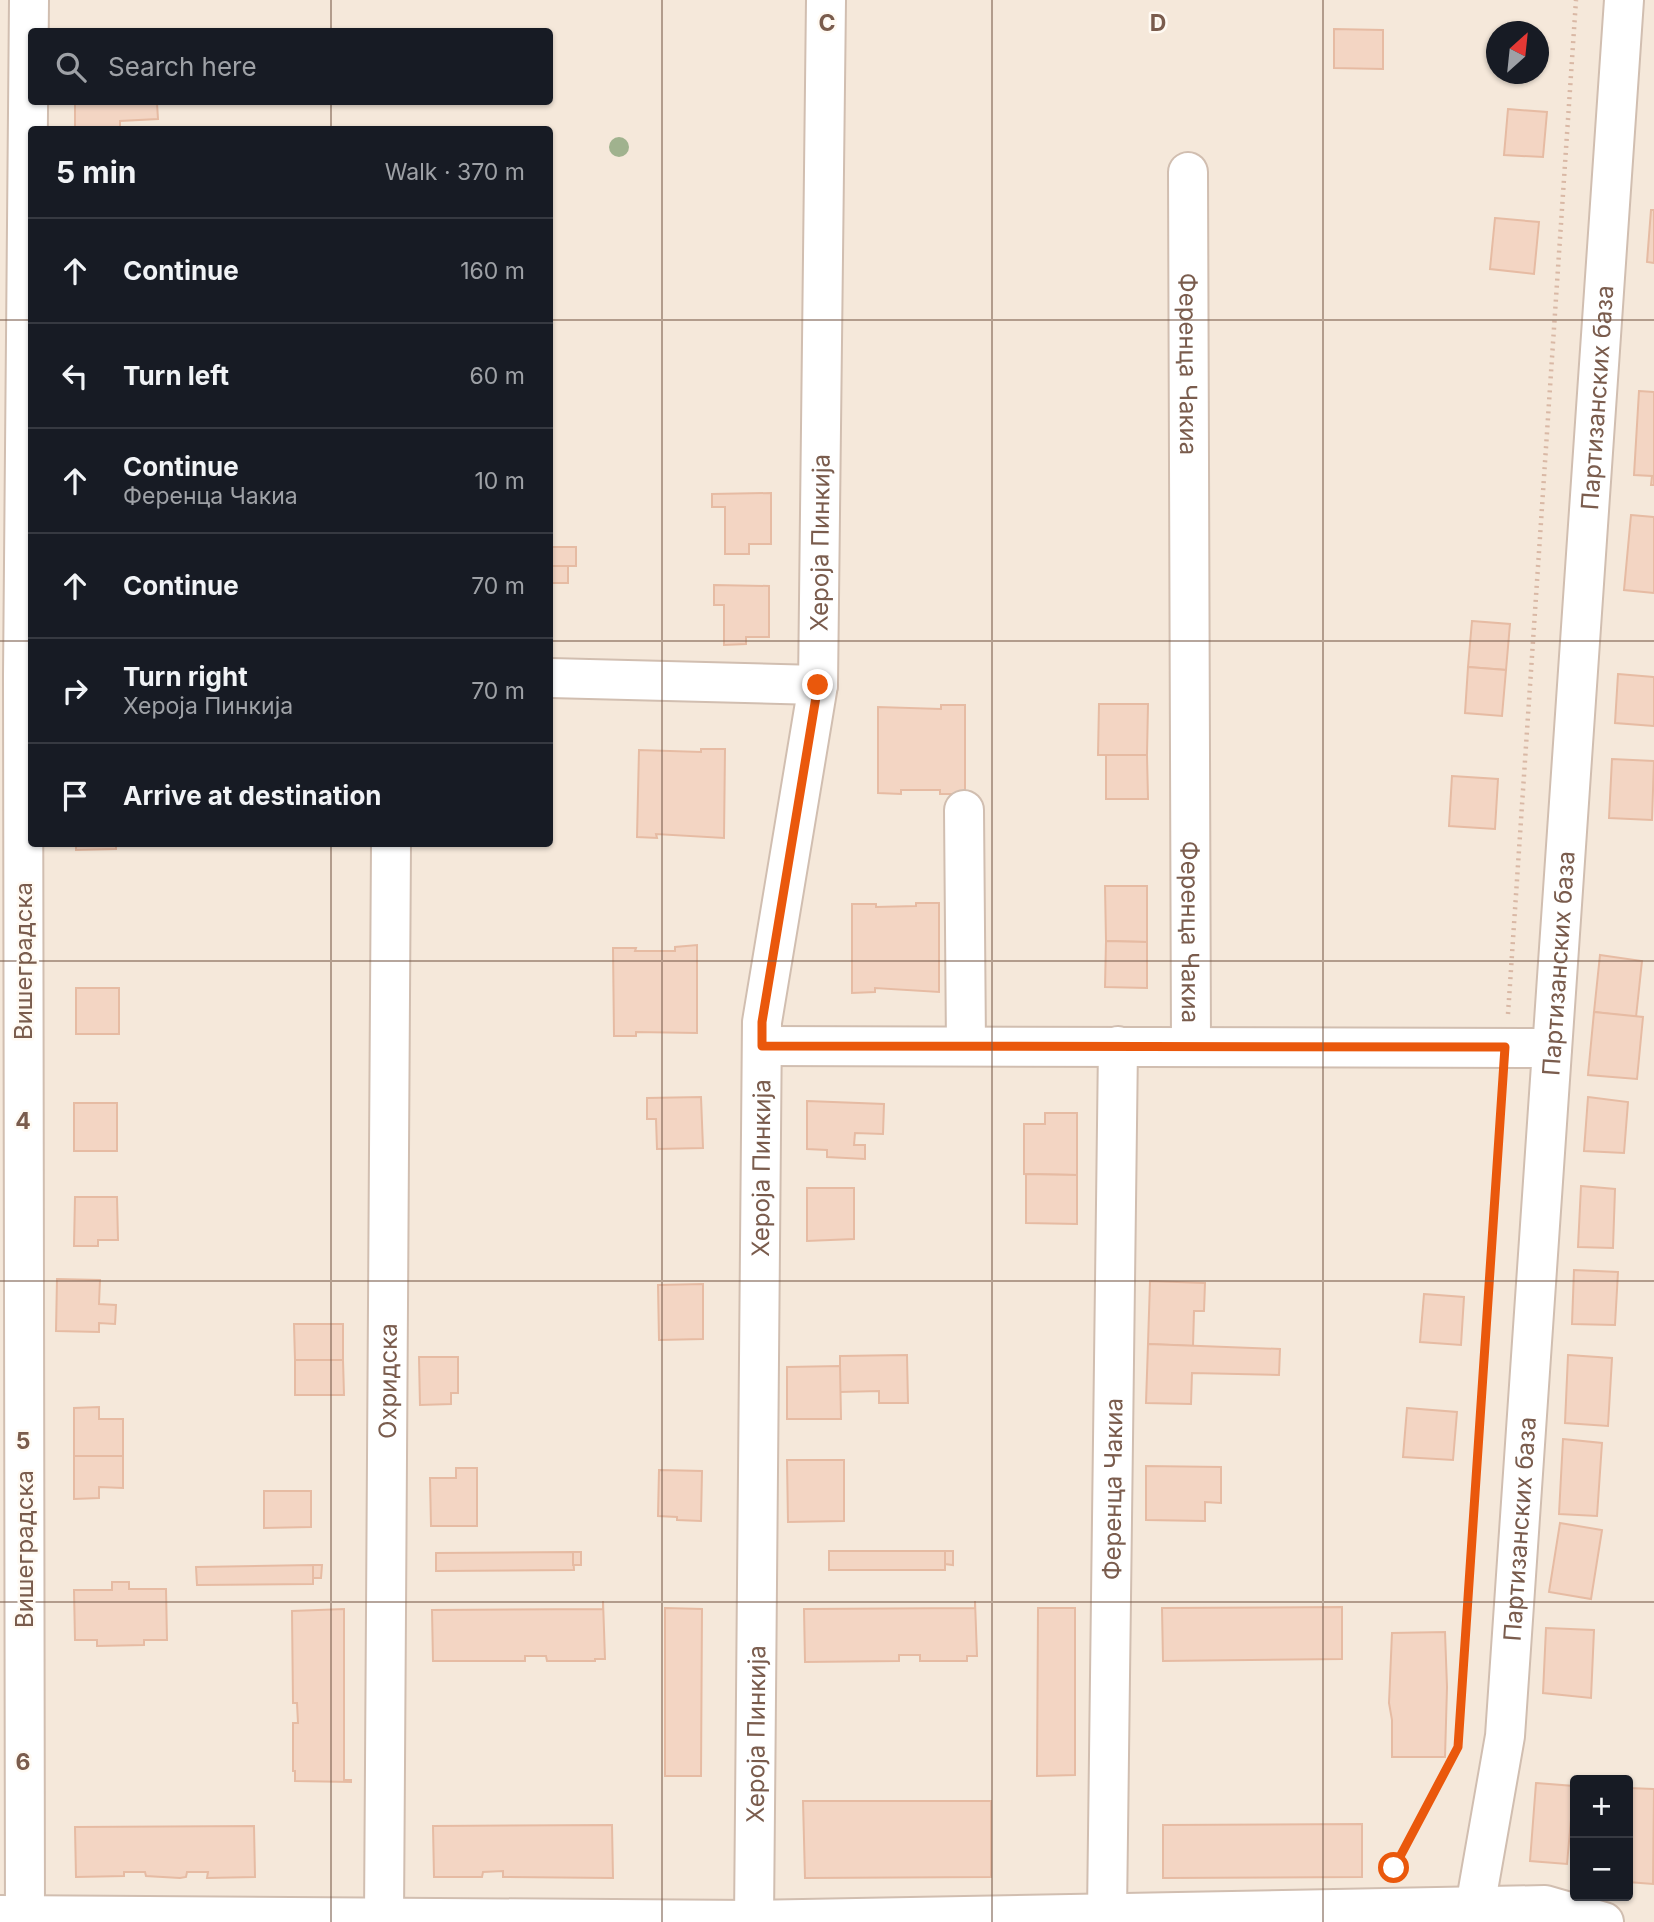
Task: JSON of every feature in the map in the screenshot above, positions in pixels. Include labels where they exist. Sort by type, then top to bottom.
[{"type":"street","name":"Вишеградска","points":[[29,0],[29,28]]},
{"type":"street","name":"Хероја Пинкија","points":[[754,1920],[762,1022],[818,685],[826,0]]},
{"type":"street","name":"Партизанских база","points":[[1473,1914],[1505,1736],[1624,0]]},
{"type":"street","name":"Вишеградска","points":[[29,105],[29,126]]},
{"type":"street","name":"Ференца Чакиа","points":[[1107,1913],[1118,1046],[1191,1046],[1188,172]]},
{"type":"street","name":"Вишеградска","points":[[16,1917],[28,338]]},
{"type":"street","points":[[553,678],[818,685]]},
{"type":"street","points":[[964,810],[966,1046]]},
{"type":"street","name":"Охридска","points":[[384,1918],[391,847]]},
{"type":"street","points":[[762,1046],[1118,1046]]},
{"type":"street","points":[[1191,1046],[1552,1048]]},
{"type":"street","points":[[16,1917],[754,1920],[1434,1908],[1473,1914],[1545,1905],[1604,1922]]},
{"type":"path","points":[[1434,1908],[1394,1868],[1458,1747],[1576,0]]},
{"type":"shaded area","points":[[0,0],[1654,0],[1654,1922],[0,1922]]},
{"type":"building","points":[[1334,29],[1383,30],[1383,69],[1334,68]]},
{"type":"building","points":[[75,105],[157,105],[158,119],[120,121],[120,126],[75,126]]},
{"type":"building","points":[[1508,109],[1547,112],[1543,157],[1504,155]]},
{"type":"building","points":[[1651,210],[1654,210],[1654,263],[1647,262]]},
{"type":"building","points":[[1495,218],[1539,222],[1534,274],[1490,269]]},
{"type":"building","points":[[1639,391],[1654,392],[1654,485],[1651,485],[1652,476],[1634,475]]},
{"type":"building","points":[[771,493],[771,544],[749,544],[749,554],[725,554],[725,507],[712,507],[712,494]]},
{"type":"building","points":[[1631,515],[1654,517],[1654,593],[1624,590]]},
{"type":"building","points":[[553,547],[576,547],[576,566],[553,566]]},
{"type":"building","points":[[553,566],[568,566],[568,583],[553,583]]},
{"type":"building","points":[[714,585],[769,586],[769,637],[746,637],[746,644],[724,645],[724,605],[714,605]]},
{"type":"building","points":[[1472,621],[1510,624],[1506,670],[1468,667]]},
{"type":"building","points":[[1468,667],[1506,670],[1502,716],[1465,713]]},
{"type":"building","points":[[1618,674],[1654,677],[1654,726],[1615,723]]},
{"type":"building","points":[[1099,704],[1148,704],[1147,755],[1098,755]]},
{"type":"building","points":[[941,705],[965,705],[965,794],[940,794],[940,790],[901,790],[901,794],[878,793],[878,707],[941,709]]},
{"type":"building","points":[[701,749],[725,749],[724,838],[656,834],[657,838],[637,837],[639,750],[701,752]]},
{"type":"building","points":[[1106,755],[1147,755],[1148,799],[1106,799]]},
{"type":"building","points":[[1612,759],[1654,761],[1652,820],[1609,818]]},
{"type":"building","points":[[1452,776],[1498,779],[1495,829],[1449,826]]},
{"type":"building","points":[[76,847],[116,847],[116,849],[76,850]]},
{"type":"building","points":[[1105,886],[1147,886],[1147,942],[1106,941]]},
{"type":"building","points":[[916,903],[939,903],[939,992],[875,988],[875,992],[852,993],[852,904],[876,904],[876,907],[916,906]]},
{"type":"building","points":[[1106,941],[1147,942],[1147,988],[1105,987]]},
{"type":"building","points":[[697,945],[697,1033],[636,1032],[636,1036],[614,1036],[613,948],[675,951],[675,947]]},
{"type":"building","points":[[1600,955],[1642,961],[1636,1017],[1594,1012]]},
{"type":"building","points":[[76,988],[119,988],[119,1034],[76,1034]]},
{"type":"building","points":[[1594,1012],[1643,1017],[1637,1079],[1588,1075]]},
{"type":"building","points":[[701,1097],[703,1148],[657,1149],[656,1119],[647,1119],[647,1098]]},
{"type":"building","points":[[1588,1097],[1628,1102],[1624,1153],[1584,1151]]},
{"type":"building","points":[[807,1101],[884,1104],[883,1134],[855,1133],[854,1145],[865,1145],[865,1159],[827,1157],[827,1150],[807,1149]]},
{"type":"building","points":[[74,1103],[117,1103],[117,1151],[74,1151]]},
{"type":"building","points":[[1045,1113],[1077,1113],[1077,1175],[1024,1174],[1024,1124],[1045,1124]]},
{"type":"building","points":[[1026,1174],[1077,1175],[1077,1224],[1026,1223]]},
{"type":"building","points":[[1581,1186],[1615,1189],[1613,1248],[1578,1247]]},
{"type":"building","points":[[807,1188],[854,1188],[854,1239],[807,1241]]},
{"type":"building","points":[[75,1197],[117,1197],[118,1240],[98,1240],[98,1246],[74,1246]]},
{"type":"building","points":[[1574,1270],[1618,1272],[1615,1325],[1572,1324]]},
{"type":"building","points":[[57,1279],[100,1280],[99,1304],[116,1305],[115,1324],[99,1323],[99,1332],[56,1331]]},
{"type":"building","points":[[1150,1281],[1205,1283],[1204,1311],[1194,1311],[1193,1346],[1148,1344]]},
{"type":"building","points":[[703,1284],[703,1339],[659,1340],[658,1285]]},
{"type":"building","points":[[1424,1294],[1464,1297],[1461,1345],[1420,1342]]},
{"type":"building","points":[[294,1324],[343,1324],[343,1360],[295,1360]]},
{"type":"building","points":[[1148,1344],[1280,1349],[1279,1375],[1192,1373],[1191,1404],[1146,1403]]},
{"type":"building","points":[[907,1355],[908,1403],[879,1403],[879,1391],[840,1392],[840,1356]]},
{"type":"building","points":[[1568,1355],[1612,1358],[1608,1426],[1565,1423]]},
{"type":"building","points":[[419,1357],[458,1357],[458,1393],[451,1393],[451,1404],[420,1405]]},
{"type":"building","points":[[295,1360],[343,1360],[344,1395],[295,1395]]},
{"type":"building","points":[[840,1366],[841,1419],[787,1419],[787,1367]]},
{"type":"building","points":[[99,1407],[99,1419],[123,1419],[123,1456],[74,1456],[74,1408]]},
{"type":"building","points":[[1407,1408],[1457,1412],[1453,1460],[1403,1457]]},
{"type":"building","points":[[1563,1439],[1602,1443],[1597,1516],[1559,1514]]},
{"type":"building","points":[[74,1456],[123,1456],[123,1488],[99,1487],[99,1498],[74,1499]]},
{"type":"building","points":[[787,1460],[844,1460],[844,1521],[788,1522]]},
{"type":"building","points":[[1146,1466],[1221,1467],[1221,1503],[1205,1502],[1205,1521],[1146,1520]]},
{"type":"building","points":[[456,1468],[477,1468],[477,1526],[431,1526],[430,1478],[456,1478]]},
{"type":"building","points":[[659,1470],[702,1471],[701,1521],[658,1516]]},
{"type":"building","points":[[264,1491],[311,1491],[311,1527],[264,1528]]},
{"type":"building","points":[[1560,1523],[1602,1530],[1591,1599],[1549,1592]]},
{"type":"building","points":[[829,1551],[945,1551],[945,1570],[829,1570]]},
{"type":"building","points":[[945,1551],[953,1551],[953,1565],[945,1564]]},
{"type":"building","points":[[573,1552],[574,1570],[436,1571],[436,1553]]},
{"type":"building","points":[[573,1552],[581,1552],[581,1565],[573,1565]]},
{"type":"building","points":[[313,1565],[322,1565],[321,1578],[313,1578]]},
{"type":"building","points":[[313,1565],[313,1584],[197,1585],[196,1567]]},
{"type":"building","points":[[112,1582],[129,1582],[129,1589],[166,1589],[167,1640],[144,1640],[144,1645],[97,1646],[97,1640],[75,1640],[74,1590],[112,1590]]},
{"type":"building","points":[[603,1601],[605,1659],[547,1661],[546,1656],[525,1656],[525,1661],[433,1661],[432,1610],[603,1609]]},
{"type":"building","points":[[975,1601],[977,1656],[967,1656],[967,1661],[920,1661],[920,1655],[899,1655],[899,1661],[805,1662],[804,1609],[975,1608]]},
{"type":"building","points":[[1342,1607],[1342,1659],[1163,1661],[1162,1608]]},
{"type":"building","points":[[665,1608],[702,1609],[701,1776],[665,1776]]},
{"type":"building","points":[[1038,1608],[1075,1608],[1075,1775],[1037,1776]]},
{"type":"building","points":[[344,1609],[344,1780],[351,1782],[295,1781],[293,1723],[298,1723],[297,1703],[293,1703],[292,1611]]},
{"type":"building","points":[[1546,1628],[1594,1630],[1591,1698],[1543,1693]]},
{"type":"building","points":[[1445,1632],[1445,1757],[1392,1757],[1389,1703],[1392,1633]]},
{"type":"building","points":[[1536,1783],[1570,1786],[1567,1864],[1530,1861]]},
{"type":"building","points":[[1633,1788],[1654,1789],[1653,1884],[1633,1882]]},
{"type":"building","points":[[803,1801],[991,1801],[991,1877],[805,1878]]},
{"type":"building","points":[[1362,1824],[1362,1877],[1163,1878],[1163,1825]]},
{"type":"building","points":[[612,1825],[613,1878],[503,1877],[503,1871],[483,1872],[482,1877],[434,1877],[433,1826]]},
{"type":"building","points":[[254,1826],[255,1877],[207,1878],[208,1872],[187,1872],[186,1877],[180,1878],[146,1876],[145,1872],[124,1872],[124,1876],[76,1877],[75,1827]]},
{"type":"route","points":[[818,685],[762,1022],[762,1046],[1505,1047],[1458,1747],[1394,1868]]}]
